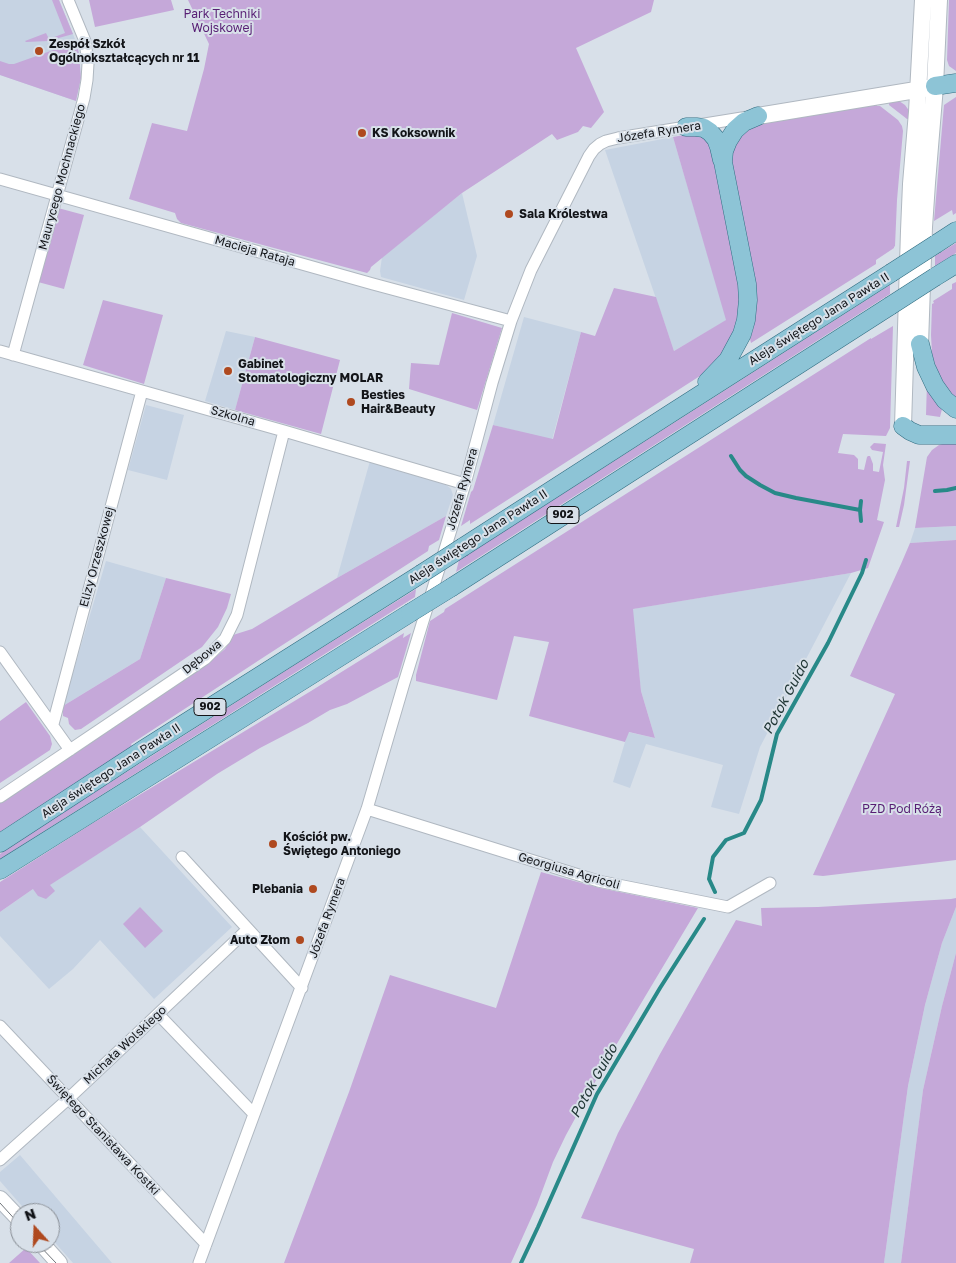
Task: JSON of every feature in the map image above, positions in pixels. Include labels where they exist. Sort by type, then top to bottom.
[{"type":"main road","points":[[927,88],[956,83]]},
{"type":"main road","points":[[723,162],[724,150],[735,130],[744,122],[758,116]]},
{"type":"main road","points":[[673,412],[728,360],[742,334],[746,320],[748,300],[719,147],[716,139],[704,128],[686,127]]},
{"type":"main road","name":"Aleja świętego Jana Pawła II","points":[[0,842],[956,231]]},
{"type":"main road","name":"Aleja świętego Jana Pawła II","points":[[0,870],[452,587],[956,264]]},
{"type":"main road","points":[[936,276],[956,272]]},
{"type":"main road","points":[[920,344],[926,367],[935,386],[945,400],[956,409]]},
{"type":"main road","points":[[903,426],[910,432],[919,435],[956,435]]},
{"type":"street","name":"Maurycego Mochnackiego","points":[[14,355],[84,98],[87,80],[88,64],[85,41],[68,0]]},
{"type":"street","points":[[920,344],[927,183],[927,88],[923,0]]},
{"type":"street","points":[[903,426],[909,231],[939,0]]},
{"type":"street","name":"Józefa Rymera","points":[[199,1263],[367,809],[511,321],[532,270],[589,156],[600,144],[618,138],[927,88]]},
{"type":"street","name":"Macieja Rataja","points":[[0,179],[511,321]]},
{"type":"street","name":"Szkolna","points":[[0,351],[142,390],[464,484]]},
{"type":"street","name":"Elizy Orzeszkowej","points":[[53,724],[142,390]]},
{"type":"street","name":"Dębowa","points":[[0,797],[205,659],[225,639],[237,615],[284,431]]},
{"type":"street","points":[[0,652],[70,750]]},
{"type":"street","name":"Georgiusa Agricoli","points":[[367,809],[598,881],[728,907],[770,883]]},
{"type":"street","points":[[182,857],[302,988]]},
{"type":"street","name":"Michała Wolskiego","points":[[0,1160],[68,1099],[248,930]]},
{"type":"street","points":[[158,1014],[254,1114]]},
{"type":"street","name":"Świętego Stanisława Kostki","points":[[0,1026],[206,1244]]},
{"type":"street","points":[[0,1199],[10,1210]]},
{"type":"street","points":[[50,1253],[59,1263]]},
{"type":"shaded area","name":"Zespół Szkół Ogólnokształcących nr 11","points":[[0,0],[59,0],[77,44],[79,54],[81,78],[76,101],[0,75]]},
{"type":"shaded area","points":[[673,137],[727,320],[674,351],[605,150]]},
{"type":"shaded area","points":[[462,193],[477,256],[464,300],[381,277],[382,257]]},
{"type":"shaded area","points":[[524,317],[581,332],[552,440],[493,425]]},
{"type":"shaded area","points":[[226,331],[255,337],[235,410],[205,401]]},
{"type":"shaded area","points":[[146,405],[184,415],[167,480],[128,470]]},
{"type":"shaded area","points":[[370,461],[444,483],[451,489],[453,495],[446,516],[337,578]]},
{"type":"shaded area","points":[[956,526],[956,540],[910,543],[915,528]]},
{"type":"shaded area","points":[[106,561],[166,578],[140,659],[63,706]]},
{"type":"shaded area","points":[[851,573],[760,747],[739,814],[711,807],[723,765],[646,744],[630,788],[613,782],[628,732],[655,738],[641,691],[632,609]]},
{"type":"shaded area","points":[[140,827],[232,927],[154,999],[100,940],[73,969],[49,989],[0,936],[0,912],[33,889],[49,885]]},
{"type":"shaded area","points":[[956,907],[956,953],[923,1090],[901,1263],[884,1263],[908,1086],[925,1005],[942,943]]},
{"type":"shaded area","points":[[20,1155],[112,1263],[73,1263],[60,1248],[60,1203],[19,1203],[0,1181],[0,1172]]},
{"type":"green space","points":[[52,0],[59,0],[73,34],[48,41],[26,42],[46,33],[49,39],[65,33]]},
{"type":"green space","points":[[89,0],[171,0],[174,10],[95,27]]},
{"type":"green space","name":"KS Koksownik","points":[[188,0],[654,0],[651,12],[576,48],[604,112],[591,128],[583,126],[578,132],[557,140],[552,134],[462,193],[371,267],[367,273],[181,223],[175,213],[129,199],[152,123],[187,131],[209,44]]},
{"type":"green space","points":[[949,0],[956,0],[956,71],[949,66],[947,60]]},
{"type":"green space","points":[[77,44],[81,78],[76,101],[0,75],[0,61],[14,64],[59,48]]},
{"type":"green space","points":[[956,97],[956,213],[953,215],[952,210],[934,221],[944,105]]},
{"type":"green space","points":[[889,101],[899,101],[905,105],[910,112],[910,119],[907,119],[889,105]]},
{"type":"green space","points":[[876,103],[877,106],[880,106],[898,120],[903,131],[894,248],[876,260],[876,264],[751,343],[750,339],[754,326],[728,148],[750,125]]},
{"type":"green space","points":[[694,133],[710,138],[742,284],[736,338],[703,374],[470,524],[470,520],[461,526],[493,425],[553,439],[581,332],[595,336],[614,288],[656,297],[674,351],[726,320],[673,137]]},
{"type":"green space","points":[[58,208],[84,215],[64,289],[38,282]]},
{"type":"green space","points":[[956,243],[956,253],[935,266],[935,256]]},
{"type":"green space","points":[[956,282],[956,400],[948,392],[938,374],[932,354],[931,335],[933,301],[952,289],[952,284]]},
{"type":"green space","points":[[890,285],[890,294],[456,572],[459,560]]},
{"type":"green space","points":[[103,300],[163,315],[144,384],[83,365]]},
{"type":"green space","points":[[452,313],[502,328],[477,410],[409,389],[411,363],[439,365]]},
{"type":"green space","points":[[893,326],[890,428],[886,436],[843,434],[838,453],[854,455],[858,459],[858,469],[864,470],[867,457],[870,456],[873,471],[879,472],[883,452],[872,450],[870,447],[874,443],[886,444],[883,465],[885,480],[877,520],[884,522],[868,568],[851,573],[633,609],[641,691],[655,738],[629,732],[625,742],[529,716],[549,642],[514,636],[497,700],[416,681],[430,621],[444,612],[445,609],[871,338]]},
{"type":"green space","points":[[255,337],[340,360],[321,434],[235,410]]},
{"type":"green space","points":[[927,382],[942,409],[940,417],[926,415]]},
{"type":"green space","points":[[956,440],[956,526],[915,528],[927,457],[939,445]]},
{"type":"green space","points":[[907,461],[910,461],[904,505],[899,527],[896,527],[904,488]]},
{"type":"green space","points":[[446,516],[439,540],[429,546],[428,551],[131,744],[132,746],[0,832],[0,802],[213,659],[225,649],[233,635],[252,629]]},
{"type":"green space","name":"PZD Pod Różą","points":[[956,540],[956,860],[823,876],[813,875],[895,694],[850,676],[910,543]]},
{"type":"green space","points":[[166,578],[231,594],[218,627],[202,647],[81,729],[75,730],[69,724],[68,718],[63,716],[63,706],[140,659]]},
{"type":"green space","points":[[416,589],[415,597],[0,859],[0,854],[84,799]]},
{"type":"green space","points":[[404,633],[403,638],[411,633],[398,677],[347,704],[330,710],[217,774],[140,827],[50,885],[55,891],[46,899],[38,896],[33,889],[0,912],[0,882]]},
{"type":"green space","points":[[26,702],[50,736],[52,744],[50,750],[0,783],[0,721]]},
{"type":"green space","points":[[541,872],[600,888],[698,908],[606,1062],[566,1135],[511,1263],[284,1263],[349,1092],[390,975],[496,1008]]},
{"type":"green space","points":[[956,898],[956,907],[942,943],[925,1005],[908,1086],[884,1263],[690,1263],[694,1249],[581,1218],[618,1133],[660,1054],[736,920],[762,926],[761,908],[818,907]]},
{"type":"green space","points":[[140,907],[163,931],[145,948],[123,924]]},
{"type":"green space","points":[[956,953],[956,1263],[901,1263],[923,1090]]},
{"type":"green space","points":[[20,1253],[31,1253],[40,1263],[9,1263]]},
{"type":"waterway","points":[[731,456],[746,476],[775,493],[860,510]]},
{"type":"waterway","name":"Potok Guido","points":[[935,491],[956,488]]},
{"type":"waterway","name":"Potok Guido","points":[[861,501],[861,521]]},
{"type":"waterway","name":"Potok Guido","points":[[715,892],[709,879],[713,857],[726,840],[744,833],[761,800],[777,734],[828,643],[862,573],[866,560]]},
{"type":"waterway","name":"Potok Guido","points":[[521,1263],[597,1094],[660,988],[704,919]]},
{"type":"tram line","points":[[0,1203],[10,1214]]},
{"type":"tram line","points":[[46,1253],[56,1263]]},
{"type":"place","name":"Zespół Szkół Ogólnokształcących nr 11","points":[[39,51]]},
{"type":"place","name":"KS Koksownik","points":[[362,133]]},
{"type":"place","name":"Sala Królestwa","points":[[509,214]]},
{"type":"place","name":"Gabinet Stomatologiczny MOLAR","points":[[228,371]]},
{"type":"place","name":"Besties Hair&Beauty","points":[[351,402]]},
{"type":"place","name":"Kościół pw. Świętego Antoniego","points":[[273,844]]},
{"type":"place","name":"Plebania","points":[[313,889]]},
{"type":"place","name":"Auto Złom","points":[[300,940]]},
{"type":"park label","name":"Park Techniki Wojskowej","points":[[222,21]]}]
